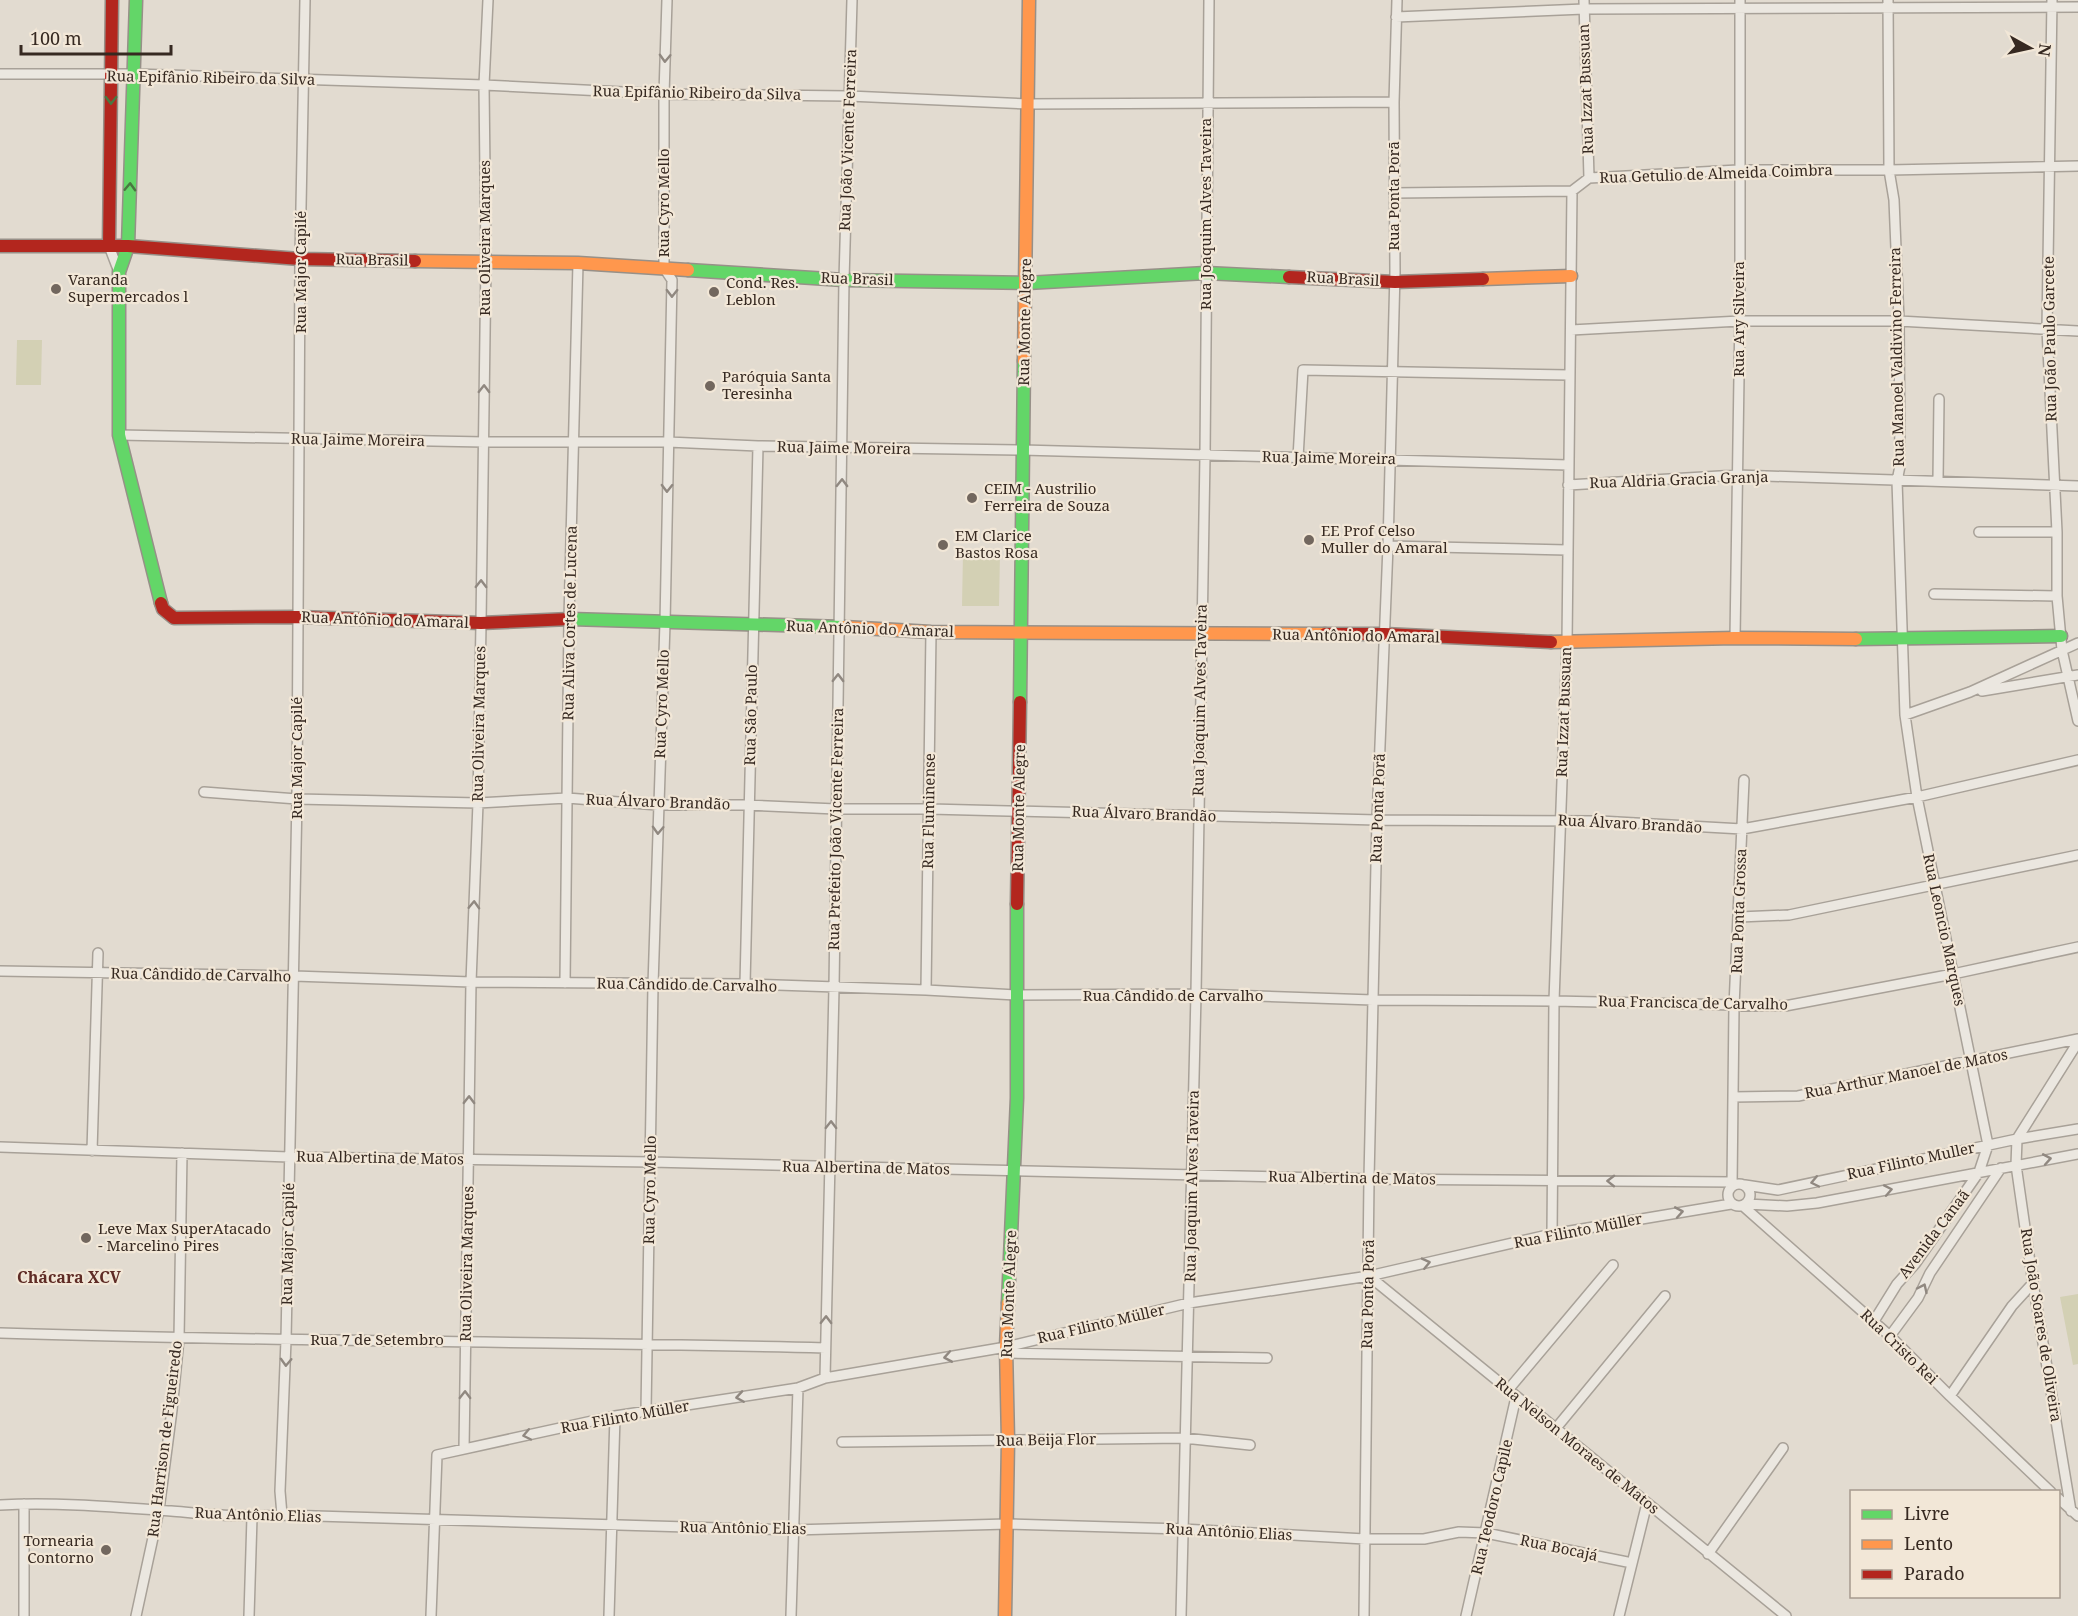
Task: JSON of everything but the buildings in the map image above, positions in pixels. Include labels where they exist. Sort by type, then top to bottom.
[{"type":"street","points":[[112,0],[108,246],[119,272]]},
{"type":"street","points":[[119,435],[119,272],[128,246],[136,0]]},
{"type":"street","name":"Rua Major Capilé","points":[[282,1515],[280,1491],[286,1340],[297,799],[301,438],[300,259],[305,0]]},
{"type":"street","name":"Rua Oliveira Marques","points":[[464,1449],[471,982],[484,442],[486,261],[484,85],[488,0]]},
{"type":"street","name":"Rua Cyro Mello","points":[[646,1411],[652,985],[665,623],[672,280],[664,268],[664,94],[667,0]]},
{"type":"street","name":"Rua João Vicente Ferreira","points":[[844,280],[852,0]]},
{"type":"street","name":"Rua Monte Alegre","points":[[1005,1616],[1008,1441],[1006,1350],[1017,1098],[1016,995],[1029,0]]},
{"type":"street","name":"Rua Joaquim Alves Taveira","points":[[1181,1616],[1196,994],[1205,456],[1209,0]]},
{"type":"street","name":"Rua Ponta Porã","points":[[1364,1616],[1369,1179],[1377,820],[1388,546],[1395,282],[1396,0]]},
{"type":"street","points":[[1396,16],[1584,4],[2052,4],[2078,7]]},
{"type":"street","name":"Rua Izzat Bussuan","points":[[1584,4],[1589,178]]},
{"type":"street","name":"Rua Ary Silveira","points":[[1735,638],[1740,321],[1738,170],[1740,4]]},
{"type":"street","name":"Rua Manoel Valdivino Ferreira","points":[[1888,4],[1889,170],[1894,200],[1899,321],[1900,466],[1897,481],[1905,715]]},
{"type":"street","name":"Rua João Paulo Garcete","points":[[2052,4],[2047,329],[2058,532],[2057,596],[2062,650],[2073,676],[2078,721]]},
{"type":"street","name":"Rua Epifânio Ribeiro da Silva","points":[[0,74],[112,76],[135,74],[484,85],[664,94],[849,96],[1028,104],[1394,102]]},
{"type":"street","name":"Rua Getulio de Almeida Coimbra","points":[[1572,190],[1589,178],[1738,170],[2078,166]]},
{"type":"street","points":[[1395,193],[1572,190]]},
{"type":"street","name":"Rua Izzat Bussuan","points":[[1552,1234],[1554,1001],[1567,643],[1572,190]]},
{"type":"street","name":"Rua Brasil","points":[[0,246],[128,246],[300,259],[578,263],[844,280],[1026,283],[1206,273],[1395,282],[1571,276]]},
{"type":"street","name":"Rua Aliva Cortes de Lucena","points":[[565,983],[569,619],[578,263]]},
{"type":"street","name":"Rua Prefeito João Vicente Ferreira","points":[[825,1378],[834,988],[844,280]]},
{"type":"street","points":[[1571,330],[1740,321],[1899,321],[2078,331]]},
{"type":"street","points":[[1298,458],[1303,370],[1569,375]]},
{"type":"street","points":[[1938,480],[1940,399]]},
{"type":"street","name":"Rua Jaime Moreira","points":[[119,435],[484,442],[668,442],[1568,465]]},
{"type":"street","name":"Rua Antônio do Amaral","points":[[119,435],[163,609],[174,618],[298,617],[481,623],[569,619],[931,632],[1384,634],[1567,643],[1735,638],[1904,640],[2061,636]]},
{"type":"street","name":"Rua São Paulo","points":[[745,984],[758,446]]},
{"type":"street","name":"Rua Aldria Gracia Granja","points":[[1568,485],[1737,475],[2078,486]]},
{"type":"street","points":[[1979,532],[2058,532]]},
{"type":"street","points":[[1388,546],[1567,550]]},
{"type":"street","points":[[1934,594],[2057,596]]},
{"type":"street","name":"Rua Fluminense","points":[[926,990],[931,632]]},
{"type":"street","points":[[1905,715],[1970,692],[2078,643]]},
{"type":"street","points":[[1970,692],[2073,676]]},
{"type":"street","name":"Rua Leoncio Marques","points":[[1905,715],[1917,797],[1988,1145]]},
{"type":"street","name":"Rua Álvaro Brandão","points":[[204,792],[297,799],[477,802],[567,798],[658,805],[748,805],[836,809],[930,809],[1377,820],[1559,820],[1742,829],[1917,797],[2078,760]]},
{"type":"street","name":"Rua Ponta Grossa","points":[[1731,1204],[1728,1193],[1732,1184],[1734,1006],[1744,780]]},
{"type":"street","points":[[1739,916],[1789,915],[2078,855]]},
{"type":"street","name":"Rua Francisca de Carvalho","points":[[1373,1000],[1785,1006],[2078,947]]},
{"type":"street","points":[[92,1151],[98,953]]},
{"type":"street","name":"Rua Cândido de Carvalho","points":[[0,971],[294,976],[471,982],[745,984],[1016,995],[1196,994],[1373,1000]]},
{"type":"street","points":[[2017,1139],[2078,1040]]},
{"type":"street","name":"Rua Arthur Manoel de Matos","points":[[1733,1097],[1798,1096],[2078,1040]]},
{"type":"street","name":"Rua Filinto Muller","points":[[1745,1185],[1778,1190],[2017,1139],[2078,1129]]},
{"type":"street","name":"Rua João Soares de Oliveira","points":[[2017,1139],[2016,1165],[2033,1283],[2076,1513]]},
{"type":"street","name":"Avenida Canaã","points":[[1874,1321],[1897,1284],[1915,1264],[1979,1172],[1988,1145]]},
{"type":"street","name":"Rua Albertina de Matos","points":[[0,1147],[289,1157],[1732,1184]]},
{"type":"street","name":"Rua Harrison de Figueiredo","points":[[136,1616],[159,1510],[179,1339],[182,1153]]},
{"type":"street","points":[[1731,1204],[1739,1207],[1817,1203],[2078,1154]]},
{"type":"street","name":"Avenida Canaã","points":[[1890,1336],[1918,1298],[1930,1273],[2001,1168]]},
{"type":"street","points":[[1732,1184],[1741,1184],[1748,1188],[1750,1196],[1745,1205]]},
{"type":"street","name":"Rua Filinto Müller","points":[[435,1520],[437,1455],[615,1416],[798,1388],[825,1378],[1006,1350],[1189,1303],[1369,1276],[1552,1234],[1731,1204]]},
{"type":"street","name":"Rua Cristo Rei","points":[[1745,1205],[1874,1321],[2050,1490]]},
{"type":"street","points":[[1508,1390],[1613,1265]]},
{"type":"street","name":"Rua Nelson Moraes de Matos","points":[[1369,1276],[1786,1616]]},
{"type":"street","points":[[1950,1396],[2012,1306],[2033,1283]]},
{"type":"street","points":[[1557,1427],[1665,1296]]},
{"type":"street","name":"Rua 7 de Setembro","points":[[0,1333],[179,1339],[646,1343],[825,1348]]},
{"type":"street","points":[[1006,1350],[1267,1358]]},
{"type":"street","points":[[791,1616],[798,1388]]},
{"type":"street","name":"Rua Teodoro Capile","points":[[1466,1616],[1516,1397]]},
{"type":"street","points":[[609,1616],[615,1416]]},
{"type":"street","name":"Rua Beija Flor","points":[[842,1442],[1184,1438],[1250,1445]]},
{"type":"street","points":[[1708,1554],[1783,1448]]},
{"type":"street","points":[[2060,1500],[2076,1513]]},
{"type":"street","points":[[1619,1616],[1647,1503]]},
{"type":"street","points":[[24,1504],[24,1616]]},
{"type":"street","name":"Rua Antônio Elias","points":[[0,1505],[159,1510],[252,1517],[282,1515],[793,1530],[1007,1524],[1182,1528],[1365,1539],[1424,1539],[1460,1532],[1486,1533]]},
{"type":"street","points":[[249,1616],[252,1517]]},
{"type":"street","points":[[431,1616],[435,1520]]},
{"type":"street","name":"Rua Bocajá","points":[[1486,1533],[1632,1563]]},
{"type":"shaded area","points":[[17,340],[42,340],[41,385],[16,385]]},
{"type":"shaded area","points":[[963,553],[1000,554],[999,606],[962,606]]},
{"type":"shaded area","points":[[2078,1294],[2078,1364],[2073,1365],[2060,1297]]},
{"type":"traffic: fast","points":[[136,0],[128,246],[119,272],[119,435],[161,603]]},
{"type":"traffic: fast","points":[[688,270],[844,280],[1027,283],[1206,273],[1289,277]]},
{"type":"traffic: fast","points":[[1020,702],[1024,361]]},
{"type":"traffic: fast","points":[[570,619],[844,627]]},
{"type":"traffic: fast","points":[[1856,639],[2061,636]]},
{"type":"traffic: fast","points":[[1008,1303],[1017,1098],[1017,904]]},
{"type":"traffic: slow","points":[[1024,361],[1029,0]]},
{"type":"traffic: slow","points":[[415,261],[578,263],[688,270]]},
{"type":"traffic: slow","points":[[1483,279],[1571,276]]},
{"type":"traffic: slow","points":[[844,627],[931,632],[1325,634]]},
{"type":"traffic: slow","points":[[1551,642],[1735,638],[1856,639]]},
{"type":"traffic: slow","points":[[1005,1616],[1008,1303]]},
{"type":"traffic: jam","points":[[109,246],[112,0]]},
{"type":"traffic: jam","points":[[0,246],[128,246],[300,259],[415,261]]},
{"type":"traffic: jam","points":[[1289,277],[1395,282],[1483,279]]},
{"type":"traffic: jam","points":[[161,603],[163,609],[174,618],[298,617],[481,623],[570,619]]},
{"type":"traffic: jam","points":[[1325,634],[1384,634],[1551,642]]},
{"type":"traffic: jam","points":[[1017,904],[1020,702]]},
{"type":"place","name":"Varanda Supermercados l","points":[[56,289]]},
{"type":"place","name":"Cond. Res. Leblon","points":[[714,292]]},
{"type":"place","name":"Paróquia Santa Teresinha","points":[[710,386]]},
{"type":"place","name":"CEIM - Austrilio Ferreira de Souza","points":[[972,498]]},
{"type":"place","name":"EE Prof Celso Muller do Amaral","points":[[1309,540]]},
{"type":"place","name":"EM Clarice Bastos Rosa","points":[[943,545]]},
{"type":"place","name":"Leve Max SuperAtacado - Marcelino Pires","points":[[86,1238]]},
{"type":"place","name":"Tornearia Contorno","points":[[106,1550]]},
{"type":"district","name":"Chácara XCV","points":[[69,1277]]}]
